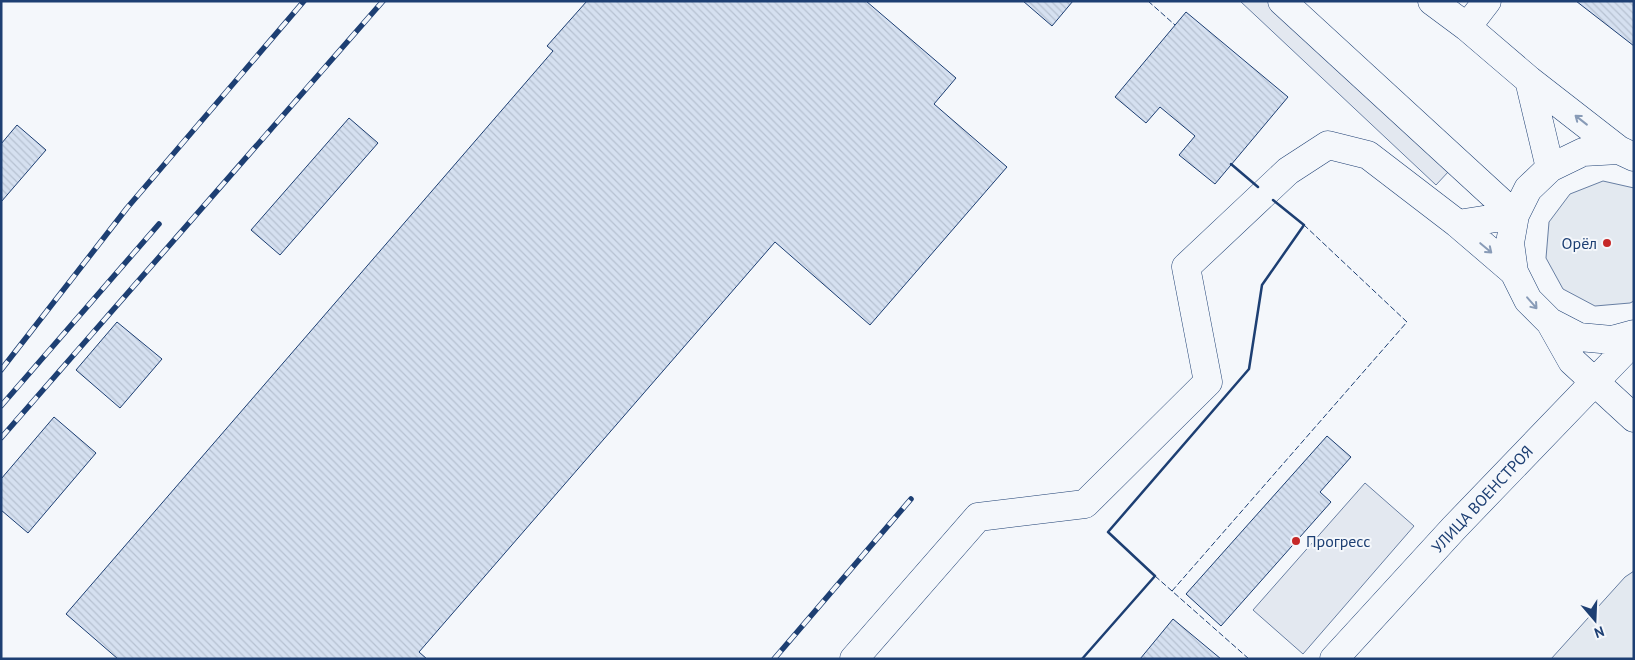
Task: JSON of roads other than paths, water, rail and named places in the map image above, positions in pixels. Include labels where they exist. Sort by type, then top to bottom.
[{"type":"street","points":[[1282,1],[1514,216]]},
{"type":"street","points":[[1432,1],[1529,80],[1626,154]]},
{"type":"street","points":[[1467,28],[1488,1]]},
{"type":"street","points":[[1529,80],[1550,168]]},
{"type":"street","points":[[854,659],[978,517],[1085,504],[1208,382],[1186,267],[1288,171],[1328,145],[1368,154],[1458,224],[1514,272]]},
{"type":"street","points":[[1626,154],[1583,152],[1550,168],[1528,189],[1514,216],[1510,243],[1514,272],[1528,300],[1550,322],[1572,361],[1634,418]]},
{"type":"street","points":[[1458,224],[1514,216]]},
{"type":"street","points":[[1550,322],[1580,337],[1633,341]]},
{"type":"street","name":"УЛИЦА ВОЕНСТРОЯ","points":[[1334,659],[1468,514],[1633,341]]},
{"type":"railway","points":[[1,370],[127,208],[304,1]]},
{"type":"railway","points":[[1,438],[383,1]]},
{"type":"railway","points":[[1,406],[159,224]]},
{"type":"railway","points":[[774,659],[911,499]]},
{"type":"place","name":"Орёл","points":[[1607,243]]},
{"type":"place","name":"Прогресс","points":[[1296,541]]}]
